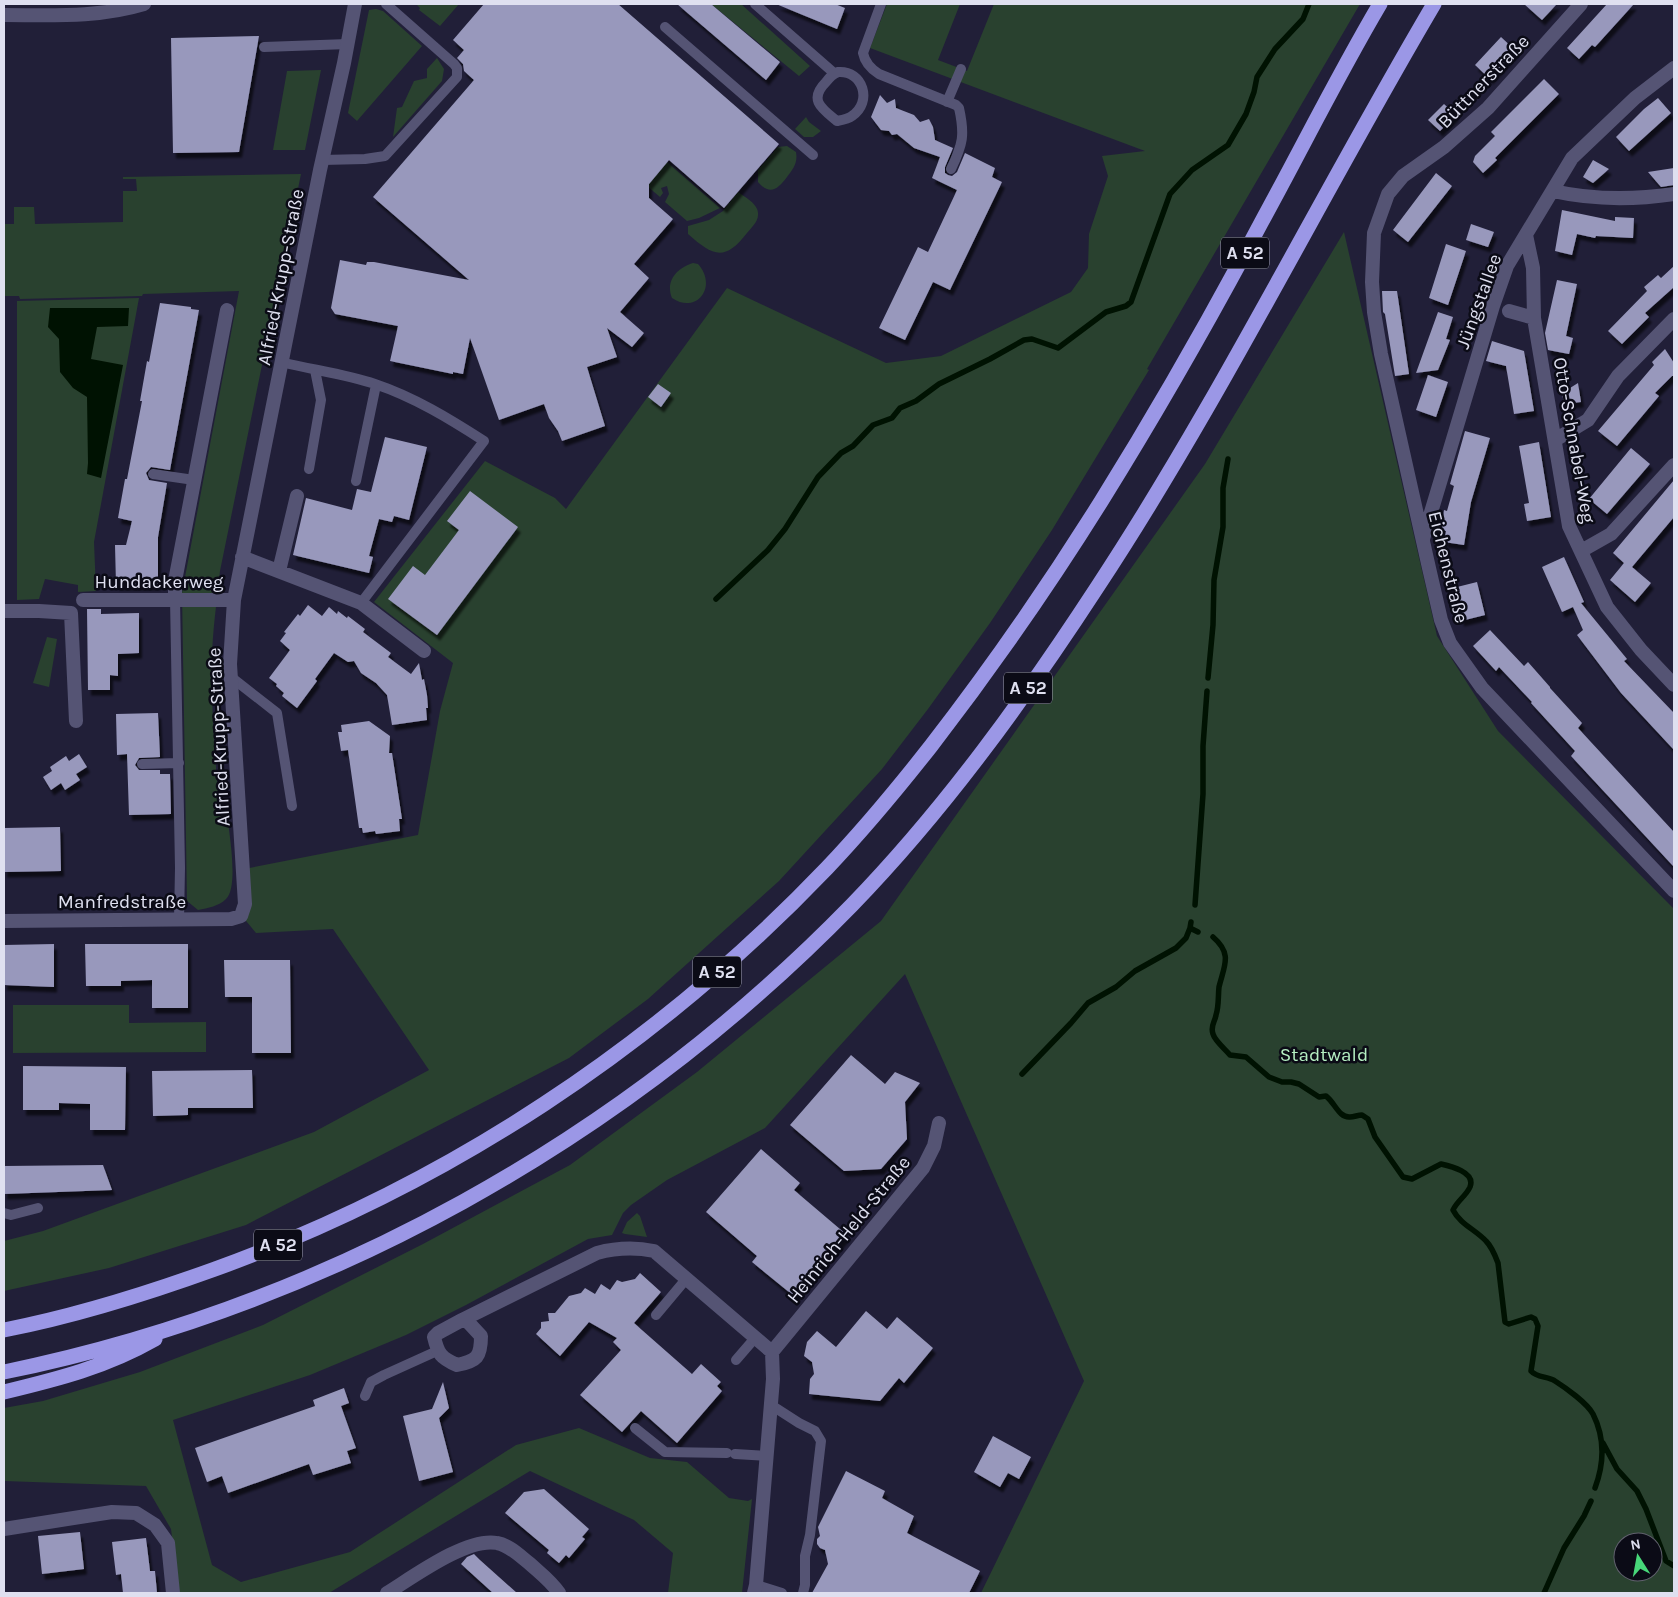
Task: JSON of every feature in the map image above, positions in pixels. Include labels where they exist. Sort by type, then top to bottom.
[{"type":"highway","name":"A 52","points":[[4,1330],[38,1323],[145,1293],[285,1242],[378,1200],[467,1153],[557,1097],[646,1032],[744,949],[806,890],[863,829],[903,781],[978,685],[1050,581],[1156,410],[1258,228],[1355,46],[1380,4]]},
{"type":"highway","name":"A 52","points":[[4,1372],[174,1328],[298,1282],[393,1239],[459,1205],[549,1152],[648,1083],[707,1037],[781,974],[855,901],[920,829],[1012,711],[1099,584],[1144,513],[1217,389],[1434,4]]},
{"type":"highway","points":[[4,1322],[38,1323]]},
{"type":"highway","points":[[4,1392],[75,1374],[107,1363],[133,1352],[174,1328]]},
{"type":"street","points":[[4,15],[88,14],[115,11],[144,4]]},
{"type":"street","name":"Alfried-Krupp-Straße","points":[[241,916],[245,904],[230,664],[234,600],[355,4]]},
{"type":"street","name":"Büttnerstraße","points":[[1403,176],[1444,147],[1488,108],[1581,4]]},
{"type":"street","name":"Jüngstallee","points":[[1423,540],[1493,306],[1507,266],[1572,158],[1635,98],[1674,68]]},
{"type":"street","name":"Eichenstraße","points":[[1403,176],[1388,194],[1374,233],[1372,282],[1374,312],[1443,626],[1456,653],[1482,688],[1674,891]]},
{"type":"street","points":[[1553,191],[1572,195],[1610,198],[1649,198],[1674,194]]},
{"type":"street","name":"Otto-Schnabel-Weg","points":[[1526,235],[1533,268],[1534,318],[1569,526],[1607,607],[1641,650],[1674,685]]},
{"type":"street","points":[[175,599],[175,582],[227,310]]},
{"type":"street","points":[[1509,311],[1534,318]]},
{"type":"street","points":[[1555,440],[1588,420],[1618,376],[1674,319]]},
{"type":"street","points":[[1581,551],[1610,534],[1674,465]]},
{"type":"street","points":[[279,571],[297,496]]},
{"type":"street","points":[[242,557],[361,603],[424,651]]},
{"type":"street","name":"Hundackerweg","points":[[83,600],[234,600]]},
{"type":"street","points":[[4,611],[71,613],[76,721]]},
{"type":"street","name":"Manfredstraße","points":[[4,922],[231,919],[241,916]]},
{"type":"street","name":"Heinrich-Held-Straße","points":[[772,1352],[924,1168],[934,1146],[939,1124]]},
{"type":"street","points":[[462,1320],[468,1322],[481,1336],[480,1352],[475,1359],[457,1364],[442,1357],[437,1351],[434,1337],[438,1333],[462,1320],[597,1253],[612,1249],[641,1248],[654,1251],[772,1352],[773,1379],[755,1589]]},
{"type":"street","points":[[4,1529],[112,1512],[136,1513],[155,1524],[168,1542],[173,1593]]},
{"type":"street","points":[[387,1593],[461,1548],[476,1543],[498,1542],[515,1551],[554,1585],[559,1593]]},
{"type":"lane","points":[[322,160],[365,159],[385,156],[457,77],[457,68],[454,64],[386,4]]},
{"type":"lane","points":[[756,4],[834,73],[846,72],[856,76],[864,92],[863,102],[857,112],[848,118],[837,121],[821,107],[818,98],[820,88],[834,73]]},
{"type":"lane","points":[[882,4],[863,53],[866,61],[872,70],[879,74],[956,105],[959,108],[963,136],[962,144],[951,169]]},
{"type":"lane","points":[[665,27],[813,155]]},
{"type":"lane","points":[[264,47],[348,44]]},
{"type":"lane","points":[[947,102],[961,69]]},
{"type":"lane","points":[[281,362],[376,385],[434,410],[484,442],[361,603]]},
{"type":"lane","points":[[309,469],[321,400],[315,370]]},
{"type":"lane","points":[[356,481],[376,385]]},
{"type":"lane","points":[[153,474],[194,480]]},
{"type":"lane","points":[[175,599],[180,920]]},
{"type":"lane","points":[[231,677],[277,712],[292,806]]},
{"type":"lane","points":[[142,764],[179,763]]},
{"type":"lane","points":[[4,1213],[11,1214],[38,1208]]},
{"type":"lane","points":[[656,1315],[687,1278]]},
{"type":"lane","points":[[736,1360],[754,1338]]},
{"type":"lane","points":[[365,1396],[371,1382],[437,1351]]},
{"type":"lane","points":[[771,1405],[815,1431],[821,1441],[810,1535],[805,1556],[805,1585],[803,1593]]},
{"type":"lane","points":[[635,1428],[665,1452],[767,1456]]},
{"type":"lane","points":[[755,1589],[782,1593]]},
{"type":"green space","points":[[416,4],[459,4],[440,26],[419,10],[420,8]]},
{"type":"green space","points":[[711,4],[741,4],[810,66],[799,76]]},
{"type":"green space","points":[[887,4],[960,4],[938,60],[967,71],[994,4],[1360,4],[1147,369],[1149,370],[1052,530],[990,623],[882,769],[779,881],[648,999],[569,1058],[246,1225],[109,1268],[4,1291],[4,1241],[43,1231],[314,1132],[429,1070],[333,929],[256,933],[242,916],[244,869],[418,835],[440,711],[453,663],[374,602],[485,461],[555,498],[566,509],[727,288],[886,363],[941,356],[1071,292],[1088,268],[1089,234],[1108,176],[1102,156],[1145,151],[870,48]]},
{"type":"green space","points":[[369,10],[383,11],[422,46],[357,121],[348,113]]},
{"type":"green space","points":[[437,58],[444,69],[442,81],[393,137],[397,108],[402,107],[414,81],[427,78],[427,69]]},
{"type":"green space","points":[[321,70],[305,150],[273,150],[287,71]]},
{"type":"green space","points":[[806,117],[809,122],[821,131],[813,137],[804,137],[795,129]]},
{"type":"green space","points":[[787,146],[796,152],[794,166],[777,188],[766,189],[758,182],[758,170],[778,147]]},
{"type":"green space","points":[[667,162],[720,208],[699,218],[687,221],[665,202],[669,194],[667,186],[661,188],[663,193],[660,197],[647,186]]},
{"type":"green space","points":[[301,174],[220,571],[214,628],[212,681],[215,751],[219,804],[221,810],[227,814],[230,833],[232,883],[230,893],[226,899],[213,906],[198,910],[187,901],[182,593],[239,291],[20,299],[19,296],[4,296],[4,224],[14,224],[14,207],[34,207],[35,224],[123,222],[123,191],[137,191],[136,179],[123,179],[123,177]]},
{"type":"green space","points":[[738,192],[754,204],[758,216],[753,227],[739,243],[725,252],[718,253],[704,247],[688,234],[688,226],[709,220],[723,211]]},
{"type":"green space","name":"Stadtwald","points":[[1344,232],[1437,636],[1498,731],[1674,909],[1674,1593],[981,1593],[1084,1381],[905,974],[765,1128],[667,1180],[631,1205],[623,1213],[612,1235],[588,1239],[406,1335],[310,1375],[173,1420],[212,1565],[241,1582],[350,1552],[516,1445],[579,1428],[650,1458],[687,1462],[729,1498],[748,1501],[752,1499],[742,1593],[668,1593],[673,1553],[634,1520],[530,1471],[329,1593],[179,1593],[171,1529],[146,1486],[4,1481],[4,1408],[43,1401],[140,1372],[263,1325],[423,1244],[570,1165],[697,1072],[881,921],[1205,464]]},
{"type":"green space","points":[[693,263],[698,264],[704,272],[706,281],[702,296],[696,301],[689,303],[672,298],[670,286],[674,276],[682,268]]},
{"type":"green space","points":[[139,298],[94,542],[96,591],[78,592],[78,585],[45,579],[39,599],[17,600],[17,301]]},
{"type":"green space","points":[[47,637],[57,639],[49,687],[33,683]]},
{"type":"green space","points":[[13,1005],[129,1005],[129,1023],[206,1022],[206,1052],[13,1053]]},
{"type":"green space","points":[[637,1213],[640,1216],[647,1237],[622,1233],[627,1222]]},
{"type":"shaded area","points":[[50,308],[129,308],[128,326],[97,327],[91,359],[123,365],[101,478],[87,474],[87,397],[73,388],[60,372],[59,339],[48,327]]},
{"type":"building","points":[[484,4],[618,4],[779,144],[724,208],[669,160],[649,184],[649,198],[673,219],[634,264],[649,278],[620,312],[644,333],[632,347],[607,328],[617,357],[587,367],[605,426],[562,441],[549,418],[544,404],[499,420],[470,338],[463,374],[453,372],[453,374],[390,361],[398,326],[335,314],[331,308],[340,260],[366,265],[367,262],[374,262],[469,280],[373,197],[474,80],[464,71],[463,64],[457,58],[464,50],[453,40]]},
{"type":"building","points":[[677,4],[711,4],[780,62],[766,80]]},
{"type":"building","points":[[776,4],[835,4],[845,8],[837,29]]},
{"type":"building","points":[[1524,4],[1557,4],[1542,20]]},
{"type":"building","points":[[1607,4],[1634,4],[1595,47],[1592,45],[1579,59],[1567,48]]},
{"type":"building","points":[[259,36],[239,152],[173,153],[171,38]]},
{"type":"building","points":[[1501,37],[1516,51],[1490,79],[1475,65]]},
{"type":"building","points":[[1544,79],[1559,94],[1495,158],[1497,160],[1483,173],[1473,162],[1475,156],[1495,136],[1491,132]]},
{"type":"building","points":[[880,95],[887,103],[895,99],[896,108],[914,115],[920,122],[929,119],[933,127],[935,140],[953,148],[945,167],[945,173],[952,176],[957,172],[965,153],[995,168],[992,177],[1002,182],[950,290],[933,282],[905,340],[879,328],[918,247],[928,252],[957,190],[932,178],[940,157],[914,148],[897,134],[892,135],[889,131],[881,130],[871,117]]},
{"type":"building","points":[[1658,98],[1671,113],[1629,151],[1616,137]]},
{"type":"building","points":[[1444,104],[1456,115],[1440,131],[1428,120]]},
{"type":"building","points":[[1593,160],[1609,169],[1593,183],[1583,177]]},
{"type":"building","points":[[1674,168],[1674,185],[1661,187],[1648,172]]},
{"type":"building","points":[[1436,173],[1452,186],[1408,242],[1393,230]]},
{"type":"building","points":[[1562,210],[1615,221],[1615,217],[1634,218],[1633,238],[1596,236],[1595,238],[1577,234],[1572,255],[1555,251]]},
{"type":"building","points":[[1471,224],[1494,232],[1488,247],[1466,240]]},
{"type":"building","points":[[1446,244],[1466,251],[1448,305],[1429,298]]},
{"type":"building","points":[[1674,266],[1674,287],[1645,313],[1649,317],[1622,344],[1608,331],[1647,291],[1644,287],[1658,275],[1661,278]]},
{"type":"building","points":[[1557,280],[1577,284],[1566,336],[1573,338],[1569,354],[1548,350],[1545,333]]},
{"type":"building","points":[[1382,291],[1397,291],[1409,374],[1395,376],[1385,314],[1383,312]]},
{"type":"building","points":[[160,303],[191,307],[191,309],[199,310],[170,470],[151,467],[146,473],[149,480],[167,483],[158,537],[158,585],[116,585],[115,545],[126,545],[132,521],[118,518],[142,401],[140,401],[147,361],[149,362]]},
{"type":"building","points":[[1438,312],[1453,317],[1446,339],[1450,340],[1438,370],[1416,373]]},
{"type":"building","points":[[1492,341],[1524,351],[1534,411],[1514,414],[1506,366],[1486,361]]},
{"type":"building","points":[[1665,349],[1674,363],[1674,376],[1655,393],[1659,396],[1617,446],[1598,431],[1654,365],[1652,362]]},
{"type":"building","points":[[1428,375],[1448,382],[1436,417],[1416,410]]},
{"type":"building","points":[[1578,383],[1581,402],[1564,404],[1562,393]]},
{"type":"building","points":[[658,384],[671,393],[661,407],[648,397]]},
{"type":"building","points":[[1465,431],[1490,438],[1471,502],[1464,545],[1444,542],[1446,531],[1441,530],[1444,510],[1447,511],[1454,486],[1450,484]]},
{"type":"building","points":[[385,437],[427,447],[409,520],[394,516],[392,522],[379,519],[369,556],[373,557],[369,573],[293,555],[306,498],[352,510],[357,489],[371,492]]},
{"type":"building","points":[[1539,442],[1551,517],[1527,521],[1524,504],[1529,503],[1519,446]]},
{"type":"building","points":[[1631,448],[1650,464],[1607,514],[1589,499]]},
{"type":"building","points":[[1674,480],[1674,517],[1632,567],[1651,583],[1635,602],[1610,580],[1624,563],[1613,553]]},
{"type":"building","points":[[470,491],[518,527],[437,635],[388,599],[413,566],[425,575],[459,530],[447,521]]},
{"type":"building","points":[[1564,557],[1584,602],[1581,603],[1627,659],[1624,661],[1674,713],[1674,750],[1621,693],[1577,635],[1583,630],[1573,607],[1562,612],[1542,567]]},
{"type":"building","points":[[1477,582],[1485,615],[1461,621],[1453,588]]},
{"type":"building","points":[[308,605],[322,616],[329,607],[337,614],[338,611],[347,618],[348,616],[365,629],[363,632],[391,653],[388,657],[411,674],[419,663],[427,695],[427,720],[392,725],[387,695],[376,683],[361,673],[354,661],[348,662],[334,653],[315,679],[317,681],[297,708],[282,696],[284,693],[269,678],[290,650],[280,641],[286,633],[284,632]]},
{"type":"building","points":[[87,609],[101,609],[101,614],[139,613],[139,653],[118,654],[118,676],[110,675],[110,690],[88,690]]},
{"type":"building","points":[[1490,630],[1524,666],[1528,662],[1582,723],[1578,728],[1674,832],[1674,867],[1571,756],[1575,751],[1532,702],[1499,667],[1496,671],[1473,646]]},
{"type":"building","points":[[158,713],[160,757],[139,758],[135,765],[139,770],[160,770],[160,774],[170,774],[171,814],[129,815],[127,754],[117,755],[116,714]]},
{"type":"building","points":[[369,721],[390,736],[389,753],[392,753],[402,819],[399,819],[400,831],[376,834],[375,831],[363,833],[362,828],[359,828],[348,750],[341,751],[338,732],[342,732],[341,725]]},
{"type":"building","points":[[79,754],[87,767],[76,774],[80,780],[65,790],[61,783],[51,790],[43,777],[52,771],[50,767],[66,756],[69,761]]},
{"type":"building","points":[[60,827],[61,871],[4,872],[4,828]]},
{"type":"building","points":[[54,944],[54,987],[4,985],[4,945]]},
{"type":"building","points":[[85,944],[188,944],[188,1008],[152,1008],[152,980],[121,981],[121,986],[86,986]]},
{"type":"building","points":[[224,960],[290,960],[291,1053],[252,1053],[252,997],[225,997]]},
{"type":"building","points":[[851,1055],[885,1084],[895,1072],[920,1083],[905,1102],[907,1139],[881,1169],[844,1171],[790,1125]]},
{"type":"building","points":[[23,1066],[126,1067],[125,1130],[90,1130],[90,1104],[59,1103],[59,1110],[23,1110]]},
{"type":"building","points":[[252,1070],[253,1108],[188,1108],[188,1115],[153,1116],[152,1071]]},
{"type":"building","points":[[761,1149],[800,1183],[794,1190],[847,1235],[795,1297],[752,1262],[757,1256],[706,1212]]},
{"type":"building","points":[[103,1165],[112,1190],[4,1194],[4,1166]]},
{"type":"building","points":[[640,1273],[661,1292],[634,1323],[692,1374],[701,1364],[721,1382],[717,1386],[722,1391],[677,1443],[641,1411],[622,1432],[580,1395],[621,1350],[613,1342],[617,1338],[589,1322],[560,1356],[536,1334],[541,1328],[541,1322],[549,1321],[548,1313],[555,1313],[569,1296],[581,1293],[585,1288],[595,1294],[601,1284],[610,1290],[617,1280],[622,1282],[635,1279]]},
{"type":"building","points":[[866,1311],[887,1329],[897,1317],[933,1348],[904,1383],[899,1378],[880,1401],[809,1394],[810,1379],[814,1374],[812,1362],[804,1356],[807,1342],[817,1331],[836,1347]]},
{"type":"building","points":[[443,1382],[449,1408],[439,1418],[453,1472],[419,1481],[403,1416],[432,1409]]},
{"type":"building","points":[[344,1388],[349,1403],[341,1406],[356,1448],[347,1451],[351,1463],[313,1475],[309,1464],[228,1493],[222,1476],[207,1482],[195,1448],[315,1406],[313,1400]]},
{"type":"building","points":[[993,1436],[1031,1457],[1019,1479],[1008,1473],[1000,1487],[974,1472]]},
{"type":"building","points":[[846,1471],[885,1491],[882,1498],[914,1516],[907,1533],[980,1571],[969,1593],[812,1593],[828,1564],[825,1550],[817,1544],[817,1539],[820,1536],[818,1527]]},
{"type":"building","points":[[544,1489],[589,1529],[582,1537],[585,1539],[569,1558],[566,1555],[559,1563],[547,1553],[549,1550],[505,1513],[524,1492]]},
{"type":"building","points":[[80,1532],[84,1569],[42,1574],[38,1536]]},
{"type":"building","points":[[146,1538],[150,1571],[155,1571],[157,1593],[123,1593],[121,1574],[116,1575],[112,1542]]},
{"type":"building","points":[[474,1554],[517,1593],[493,1593],[461,1564],[467,1557]]},
{"type":"waterway","points":[[716,599],[768,550],[785,529],[818,477],[841,453],[853,446],[873,425],[892,418],[900,408],[916,401],[939,384],[1024,340],[1032,339],[1058,348],[1106,312],[1126,306],[1131,302],[1170,194],[1192,170],[1228,145],[1246,114],[1257,77],[1275,49],[1303,19],[1309,4]]},
{"type":"waterway","points":[[1208,678],[1213,625],[1214,580],[1223,527],[1223,488],[1228,459]]},
{"type":"waterway","points":[[1195,905],[1203,794],[1203,746],[1207,691]]},
{"type":"waterway","points":[[1191,922],[1190,928],[1198,932]]},
{"type":"waterway","points":[[1022,1074],[1088,1003],[1116,987],[1135,971],[1176,948],[1186,938],[1190,928]]},
{"type":"waterway","points":[[1213,937],[1223,949],[1225,966],[1219,987],[1218,1008],[1212,1031],[1214,1037],[1230,1055],[1246,1057],[1269,1077],[1282,1082],[1299,1084],[1319,1097],[1326,1096],[1340,1113],[1346,1117],[1362,1115],[1368,1119],[1375,1137],[1403,1177],[1412,1179],[1441,1164],[1461,1171],[1469,1177],[1470,1187],[1453,1210],[1464,1223],[1486,1241],[1494,1254],[1498,1263],[1505,1322],[1509,1324],[1531,1317],[1535,1319],[1538,1326],[1531,1371],[1536,1375],[1552,1379],[1565,1388],[1593,1414],[1600,1432],[1602,1451],[1600,1470],[1595,1488]]},
{"type":"waterway","points":[[1603,1443],[1617,1469],[1637,1491],[1666,1561],[1674,1566]]},
{"type":"waterway","points":[[1544,1593],[1564,1548],[1591,1501]]}]
